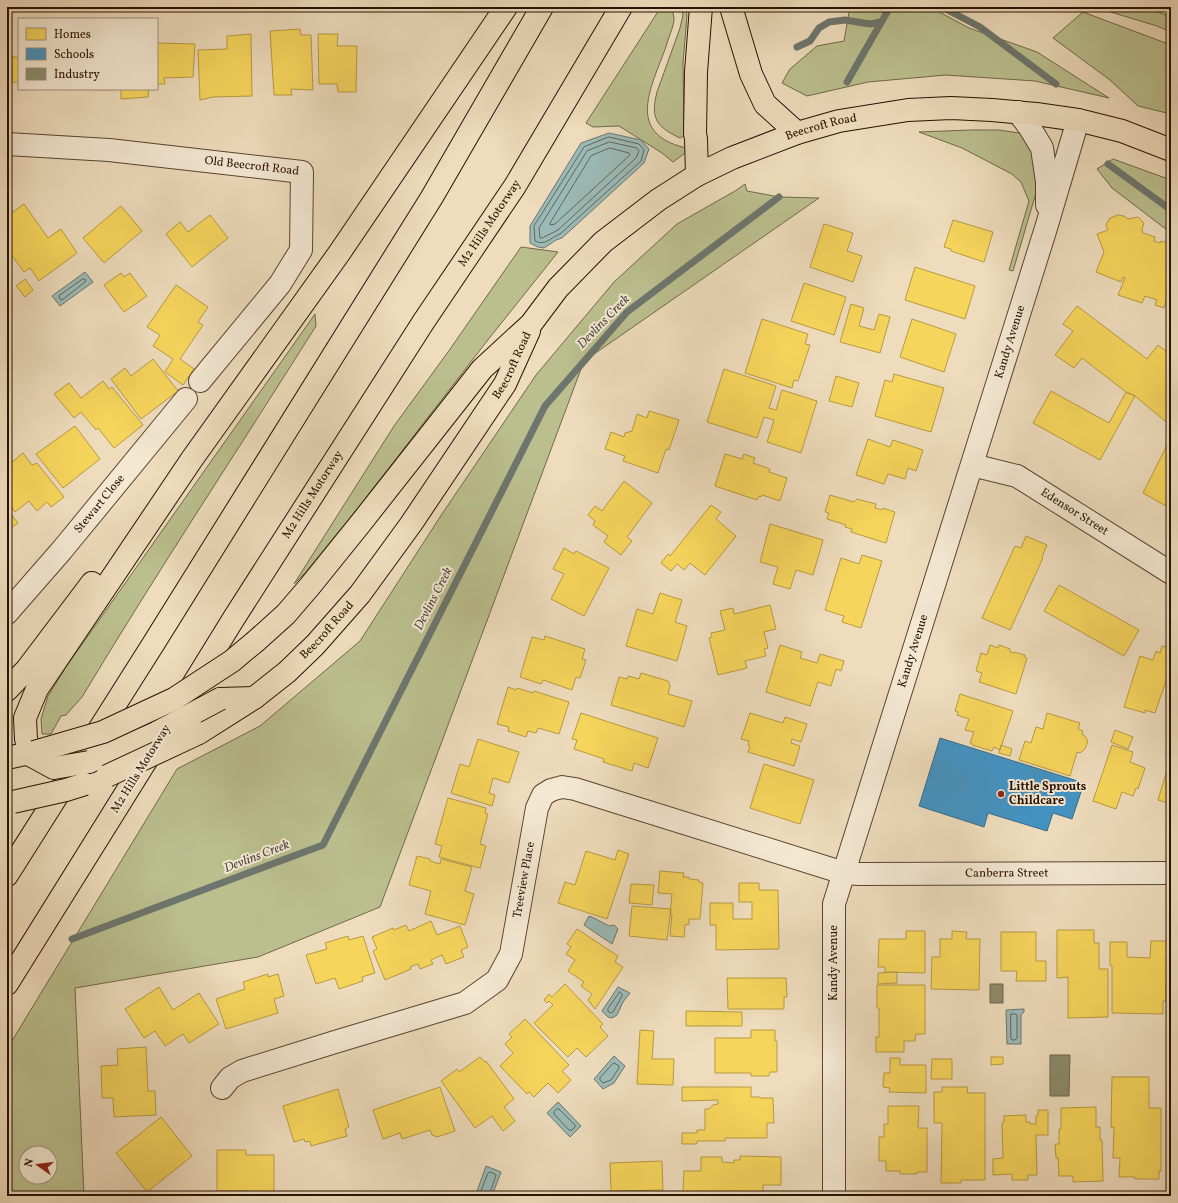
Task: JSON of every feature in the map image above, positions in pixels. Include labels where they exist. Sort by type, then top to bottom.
[{"type":"main road","points":[[254,698],[220,699],[158,732],[89,762],[54,768],[32,754],[26,739],[25,718],[37,689],[192,459],[340,252],[506,7]]},
{"type":"main road","points":[[7,875],[152,646],[432,197],[542,7]]},
{"type":"main road","name":"M2 Hills Motorway","points":[[7,984],[234,618],[424,321],[514,186],[621,7]]},
{"type":"main road","points":[[697,175],[695,133],[696,72],[701,7]]},
{"type":"main road","points":[[731,7],[751,74],[765,104],[797,133]]},
{"type":"main road","name":"Beecroft Road","points":[[7,758],[32,754],[104,732],[174,699],[232,661],[256,642],[286,614],[310,586],[482,368],[531,324],[558,288],[603,242],[658,200],[697,175],[732,158],[797,133],[839,122],[908,110],[951,108],[1018,112],[1078,120],[1122,131],[1171,150]]},
{"type":"main road","name":"Beecroft Road","points":[[10,802],[66,790],[98,780],[199,733],[254,698],[287,672],[315,645],[360,594],[411,524],[505,384],[531,324]]},
{"type":"main road","points":[[7,690],[27,668],[168,483],[192,459]]},
{"type":"street","points":[[1018,112],[1042,148],[1047,182],[1046,228]]},
{"type":"street","name":"Kandy Avenue","points":[[834,1196],[834,904],[1046,228],[1078,120]]},
{"type":"street","name":"Old Beecroft Road","points":[[7,144],[109,150],[302,172],[301,250],[280,284],[200,381]]},
{"type":"street","name":"Stewart Close","points":[[9,607],[62,550],[186,399]]},
{"type":"street","name":"Edensor Street","points":[[972,465],[1017,476],[1171,573]]},
{"type":"street","name":"Treeview Place","points":[[222,1088],[230,1078],[242,1071],[465,1003],[497,980],[511,954],[537,808],[543,795],[551,790],[562,787],[575,789],[844,873]]},
{"type":"street","name":"Canberra Street","points":[[844,873],[1171,873]]},
{"type":"green space","points":[[661,7],[671,7],[674,21],[651,86],[648,102],[648,117],[653,130],[666,140],[686,148],[685,153],[673,162],[662,153],[619,126],[593,127],[586,123]]},
{"type":"green space","points":[[681,7],[686,7],[687,16],[683,63],[684,136],[680,138],[661,126],[657,121],[654,109],[657,92],[680,28],[683,15]]},
{"type":"green space","points":[[850,7],[930,7],[969,28],[1037,52],[1109,98],[1035,81],[946,75],[868,82],[807,96],[782,83],[790,69],[817,46],[844,41]]},
{"type":"green space","points":[[1094,7],[1144,7],[1171,17],[1171,32],[1157,26]]},
{"type":"green space","points":[[1083,12],[1171,45],[1171,114],[1138,106],[1110,80],[1053,38]]},
{"type":"green space","points":[[999,130],[1019,133],[1030,142],[1038,186],[1013,271],[1009,270],[1029,201],[1021,182],[1012,174],[962,148],[919,132]]},
{"type":"green space","points":[[1113,159],[1171,180],[1171,233],[1112,188],[1097,169]]},
{"type":"green space","points":[[745,184],[747,191],[779,197],[819,198],[584,361],[380,907],[258,957],[75,988],[84,1196],[7,1196],[7,1049],[177,769],[260,726],[360,641],[442,514],[536,375],[614,282],[677,224]]},
{"type":"green space","points":[[521,247],[558,252],[361,504],[305,573],[294,584],[394,426],[448,352]]},
{"type":"green space","points":[[315,314],[316,326],[168,557],[82,697],[66,715],[61,716],[51,734],[42,734],[41,719],[48,696],[66,667]]},
{"type":"water","points":[[609,133],[641,140],[649,149],[644,163],[562,238],[544,248],[530,243],[530,226],[581,143]]},
{"type":"water","points":[[85,272],[93,282],[60,306],[52,296]]},
{"type":"water","points":[[589,916],[609,926],[614,925],[618,929],[612,944],[584,925]]},
{"type":"water","points":[[618,987],[630,993],[623,1002],[617,1015],[612,1018],[608,1017],[602,1011]]},
{"type":"water","points":[[1024,1009],[1024,1012],[1021,1015],[1021,1044],[1007,1044],[1006,1010]]},
{"type":"water","points":[[614,1056],[625,1066],[614,1083],[603,1089],[594,1079]]},
{"type":"water","points":[[558,1102],[581,1126],[570,1137],[547,1113]]},
{"type":"water","points":[[486,1166],[501,1172],[492,1196],[476,1194]]},
{"type":"building: Homes","points":[[300,29],[301,35],[311,35],[313,90],[291,89],[292,95],[274,95],[270,31]]},
{"type":"building: Homes","points":[[251,34],[252,96],[213,97],[200,100],[198,50],[227,49],[227,36]]},
{"type":"building: Homes","points":[[318,34],[338,34],[337,46],[357,46],[356,92],[338,92],[337,84],[319,84]]},
{"type":"building: Homes","points":[[158,43],[195,44],[193,77],[164,78],[165,84],[158,84]]},
{"type":"building: Homes","points":[[12,57],[18,57],[18,82],[12,82]]},
{"type":"building: Homes","points":[[121,90],[149,90],[148,97],[121,99]]},
{"type":"building: Homes","points":[[24,204],[48,238],[61,229],[77,253],[39,281],[30,268],[24,272],[7,249],[7,216]]},
{"type":"building: Homes","points":[[121,206],[142,231],[104,263],[83,238]]},
{"type":"building: Homes","points":[[210,215],[228,238],[192,267],[166,234],[180,222],[188,232]]},
{"type":"building: Homes","points":[[1118,215],[1124,216],[1128,219],[1138,217],[1144,223],[1142,229],[1143,233],[1155,237],[1154,241],[1160,243],[1161,241],[1171,244],[1171,303],[1166,301],[1164,308],[1155,305],[1157,300],[1145,296],[1142,303],[1118,295],[1125,278],[1123,277],[1121,282],[1096,272],[1104,252],[1097,234],[1108,230],[1106,226],[1110,218]]},
{"type":"building: Homes","points":[[953,220],[993,232],[984,262],[951,251],[951,249],[944,247]]},
{"type":"building: Homes","points":[[824,224],[853,233],[847,251],[862,256],[853,282],[810,267]]},
{"type":"building: Homes","points":[[915,267],[975,286],[965,319],[905,300]]},
{"type":"building: Homes","points":[[121,273],[124,277],[130,273],[147,296],[124,312],[104,285]]},
{"type":"building: Homes","points":[[25,279],[33,290],[25,297],[16,286]]},
{"type":"building: Homes","points":[[804,283],[846,297],[834,335],[791,321]]},
{"type":"building: Homes","points":[[176,285],[208,307],[198,322],[203,325],[180,359],[194,369],[183,385],[165,372],[173,359],[153,346],[160,335],[147,327]]},
{"type":"building: Homes","points":[[851,304],[864,308],[859,326],[874,330],[879,314],[890,317],[880,353],[840,342]]},
{"type":"building: Homes","points":[[1077,306],[1147,359],[1158,345],[1171,355],[1171,426],[1135,396],[1126,392],[1082,358],[1074,368],[1055,355],[1073,331],[1063,324]]},
{"type":"building: Homes","points":[[762,319],[808,334],[805,344],[810,345],[798,381],[794,380],[792,388],[745,373]]},
{"type":"building: Homes","points":[[912,319],[956,334],[944,372],[900,357]]},
{"type":"building: Homes","points":[[153,359],[178,391],[141,419],[111,379],[125,368],[131,376]]},
{"type":"building: Homes","points":[[724,369],[776,386],[769,408],[776,410],[782,390],[817,401],[801,453],[767,442],[774,420],[764,417],[757,438],[707,422]]},
{"type":"building: Homes","points":[[894,374],[944,388],[931,432],[875,416],[885,380],[892,382]]},
{"type":"building: Homes","points":[[836,376],[859,383],[852,407],[829,401]]},
{"type":"building: Homes","points":[[103,381],[109,389],[112,387],[143,425],[114,448],[98,428],[96,430],[81,412],[74,418],[54,394],[69,383],[81,398]]},
{"type":"building: Homes","points":[[1051,391],[1109,423],[1126,392],[1135,396],[1100,460],[1033,423]]},
{"type":"building: Homes","points":[[649,411],[679,420],[669,450],[666,449],[658,473],[623,461],[625,456],[605,449],[611,432],[624,437],[625,433],[632,431],[637,414],[647,418]]},
{"type":"building: Homes","points":[[75,426],[100,459],[63,488],[36,454]]},
{"type":"building: Homes","points":[[1171,437],[1171,455],[1167,464],[1171,466],[1171,509],[1143,493]]},
{"type":"building: Homes","points":[[868,439],[890,447],[893,440],[923,450],[916,471],[908,468],[905,479],[888,474],[884,484],[856,475]]},
{"type":"building: Homes","points":[[23,453],[32,465],[37,463],[64,497],[51,507],[47,502],[37,511],[29,501],[15,512],[7,501],[9,498],[7,495],[7,458],[11,463]]},
{"type":"building: Homes","points":[[725,454],[742,459],[744,454],[755,458],[753,463],[770,469],[769,472],[787,478],[780,501],[762,495],[761,497],[759,496],[757,500],[715,486]]},
{"type":"building: Homes","points":[[624,481],[652,503],[627,537],[632,541],[621,555],[604,542],[608,536],[593,525],[595,521],[588,515],[595,506],[602,511]]},
{"type":"building: Homes","points":[[830,495],[854,502],[857,499],[876,504],[875,508],[882,510],[883,508],[895,512],[886,543],[851,532],[852,529],[845,527],[846,525],[827,519],[829,513],[825,512]]},
{"type":"building: Homes","points":[[711,505],[721,512],[716,519],[736,536],[705,575],[690,563],[684,570],[677,564],[671,571],[661,563],[668,554],[670,556]]},
{"type":"building: Homes","points":[[7,509],[18,523],[7,531]]},
{"type":"building: Homes","points":[[770,524],[823,540],[813,575],[796,570],[790,589],[773,584],[778,567],[760,562]]},
{"type":"building: Homes","points":[[1026,536],[1047,545],[1042,557],[1043,558],[1010,630],[982,618],[1015,546],[1021,548]]},
{"type":"building: Homes","points":[[564,548],[574,554],[576,551],[609,568],[584,616],[551,599],[564,574],[553,569]]},
{"type":"building: Homes","points":[[862,555],[882,561],[861,628],[842,622],[844,616],[825,610],[841,558],[859,564]]},
{"type":"building: Homes","points":[[1059,585],[1139,630],[1124,656],[1044,611]]},
{"type":"building: Homes","points":[[660,593],[682,600],[675,622],[687,626],[677,661],[626,646],[637,609],[653,614]]},
{"type":"building: Homes","points":[[770,605],[776,629],[764,632],[768,648],[764,649],[766,656],[745,661],[747,668],[718,675],[709,638],[712,637],[711,633],[725,630],[720,611],[733,608],[734,614]]},
{"type":"building: Homes","points":[[545,636],[585,649],[582,659],[586,660],[580,678],[576,677],[572,690],[543,680],[541,684],[520,677],[532,637],[544,640]]},
{"type":"building: Homes","points":[[780,645],[802,652],[800,658],[817,663],[820,654],[844,661],[841,671],[836,669],[831,686],[818,682],[810,706],[766,692]]},
{"type":"building: Homes","points":[[990,645],[998,648],[999,645],[1010,649],[1010,652],[1025,655],[1024,657],[1027,658],[1016,694],[979,682],[982,673],[976,671],[981,653],[987,655]]},
{"type":"building: Homes","points":[[1162,646],[1171,648],[1171,680],[1167,678],[1155,713],[1145,710],[1145,713],[1124,707],[1140,656],[1153,660],[1156,651],[1160,653]]},
{"type":"building: Homes","points":[[641,673],[668,681],[670,686],[668,694],[692,701],[684,727],[611,705],[619,677],[627,679],[628,676],[639,679]]},
{"type":"building: Homes","points":[[508,687],[533,693],[534,691],[569,702],[559,734],[538,728],[536,733],[528,731],[526,737],[508,731],[509,727],[497,724]]},
{"type":"building: Homes","points":[[960,694],[1013,711],[1000,750],[994,747],[992,751],[970,743],[974,732],[965,730],[969,719],[957,715],[958,712],[955,711]]},
{"type":"building: Homes","points":[[581,713],[658,738],[648,768],[634,763],[632,771],[603,762],[604,759],[574,749],[577,740],[572,739]]},
{"type":"building: Homes","points":[[750,713],[783,723],[785,717],[807,724],[801,742],[792,739],[791,743],[800,746],[794,766],[748,752],[750,746],[748,745],[749,741],[741,739]]},
{"type":"building: Homes","points":[[1047,713],[1080,723],[1078,729],[1083,731],[1082,734],[1088,741],[1085,749],[1080,753],[1077,752],[1070,776],[1019,760],[1025,741],[1031,743],[1036,727],[1043,729]]},
{"type":"building: Homes","points":[[1115,730],[1133,737],[1128,749],[1111,742]]},
{"type":"building: Homes","points":[[478,739],[519,752],[509,783],[493,778],[489,793],[495,795],[492,806],[451,793],[460,764],[469,767]]},
{"type":"building: Homes","points":[[1001,745],[1012,749],[1010,756],[999,753]]},
{"type":"building: Homes","points":[[1112,745],[1133,752],[1130,762],[1145,768],[1138,789],[1136,788],[1133,796],[1122,792],[1116,809],[1093,801]]},
{"type":"building: Homes","points":[[1171,762],[1171,804],[1158,800],[1168,767],[1170,767]]},
{"type":"building: Homes","points":[[764,764],[814,780],[800,824],[750,808]]},
{"type":"building: Homes","points":[[448,798],[486,808],[485,813],[488,814],[480,844],[486,846],[480,868],[439,857],[442,846],[435,844]]},
{"type":"building: Homes","points":[[618,850],[629,854],[607,919],[558,903],[565,882],[575,885],[586,851],[615,860]]},
{"type":"building: Homes","points":[[417,856],[430,859],[430,861],[440,864],[441,859],[472,867],[465,891],[474,894],[465,925],[425,914],[431,891],[409,885]]},
{"type":"building: Homes","points":[[660,871],[684,873],[683,877],[699,880],[699,882],[703,883],[700,919],[689,919],[689,924],[685,925],[684,937],[670,936],[672,894],[658,893]]},
{"type":"building: Homes","points":[[739,883],[759,883],[759,890],[778,890],[779,949],[716,950],[716,925],[710,925],[710,903],[733,903],[733,919],[752,919],[752,902],[739,902]]},
{"type":"building: Homes","points":[[631,884],[654,885],[652,905],[629,903]]},
{"type":"building: Homes","points":[[632,906],[671,909],[667,940],[629,936]]},
{"type":"building: Homes","points":[[431,921],[437,935],[460,926],[468,947],[461,950],[464,957],[446,964],[442,955],[431,960],[433,964],[420,969],[418,964],[410,967],[411,969],[385,980],[373,951],[377,949],[372,937],[393,928],[394,930],[406,925],[409,931]]},
{"type":"building: Homes","points":[[577,929],[618,956],[615,962],[623,967],[595,1009],[588,1000],[592,994],[581,986],[584,982],[568,971],[575,960],[566,954],[571,947],[567,944]]},
{"type":"building: Homes","points":[[1057,930],[1094,930],[1094,943],[1099,943],[1099,969],[1108,969],[1108,1017],[1068,1018],[1068,977],[1057,978]]},
{"type":"building: Homes","points":[[906,931],[925,931],[925,973],[885,972],[885,967],[878,967],[879,939],[906,939]]},
{"type":"building: Homes","points":[[952,931],[967,932],[966,939],[980,939],[979,990],[931,989],[932,957],[940,957],[940,939],[952,939]]},
{"type":"building: Homes","points":[[1001,932],[1036,932],[1036,961],[1046,961],[1046,981],[1016,981],[1017,971],[1001,971]]},
{"type":"building: Homes","points":[[348,936],[349,940],[363,936],[375,973],[362,977],[363,981],[339,989],[335,978],[316,984],[306,955],[327,949],[325,943]]},
{"type":"building: Homes","points":[[1151,941],[1167,941],[1166,1001],[1163,1001],[1163,1014],[1112,1013],[1112,966],[1110,965],[1110,942],[1127,942],[1127,957],[1150,958]]},
{"type":"building: Homes","points":[[897,972],[897,983],[878,984],[878,973]]},
{"type":"building: Homes","points":[[268,974],[268,977],[278,974],[284,996],[274,999],[278,1013],[226,1029],[216,999],[245,989],[243,982]]},
{"type":"building: Homes","points":[[727,978],[786,978],[787,997],[784,997],[784,1009],[728,1009]]},
{"type":"building: Homes","points":[[565,984],[603,1024],[600,1027],[608,1036],[586,1057],[577,1048],[568,1057],[534,1023],[553,1005],[549,1001],[547,1003],[544,1000],[549,994],[552,997]]},
{"type":"building: Homes","points":[[877,985],[925,985],[925,1034],[916,1034],[915,1041],[904,1041],[904,1052],[876,1052],[876,1037],[879,1037]]},
{"type":"building: Homes","points":[[159,987],[173,1010],[199,993],[219,1024],[189,1043],[183,1034],[165,1046],[155,1031],[144,1038],[125,1009]]},
{"type":"building: Homes","points":[[686,1011],[742,1012],[742,1026],[686,1026]]},
{"type":"building: Homes","points":[[525,1019],[569,1065],[562,1071],[571,1080],[558,1093],[548,1083],[534,1097],[529,1092],[527,1094],[500,1066],[513,1053],[505,1044],[512,1037],[509,1034]]},
{"type":"building: Homes","points":[[640,1030],[654,1031],[652,1059],[674,1059],[673,1085],[637,1084]]},
{"type":"building: Homes","points":[[751,1030],[775,1030],[775,1041],[777,1041],[777,1072],[770,1072],[769,1076],[751,1076],[751,1073],[715,1073],[715,1038],[751,1038]]},
{"type":"building: Homes","points":[[146,1047],[148,1091],[155,1091],[156,1115],[114,1117],[113,1098],[102,1098],[101,1066],[118,1065],[117,1049]]},
{"type":"building: Homes","points":[[480,1057],[485,1062],[486,1061],[514,1099],[504,1107],[515,1121],[503,1131],[492,1116],[475,1128],[441,1081],[457,1069],[459,1072]]},
{"type":"building: Homes","points":[[991,1057],[1003,1057],[1003,1064],[991,1065]]},
{"type":"building: Homes","points":[[890,1058],[900,1058],[900,1065],[926,1065],[926,1093],[889,1092],[890,1088],[883,1087],[884,1073],[890,1073]]},
{"type":"building: Homes","points":[[932,1059],[952,1059],[952,1079],[931,1079]]},
{"type":"building: Homes","points":[[1112,1077],[1149,1077],[1149,1108],[1161,1108],[1161,1171],[1159,1171],[1159,1179],[1119,1177],[1120,1158],[1113,1158],[1114,1127],[1111,1127]]},
{"type":"building: Homes","points":[[440,1087],[455,1131],[437,1137],[432,1135],[430,1130],[402,1139],[400,1133],[383,1139],[373,1110]]},
{"type":"building: Homes","points":[[682,1087],[751,1087],[751,1097],[773,1098],[774,1123],[767,1123],[767,1138],[725,1138],[725,1141],[697,1141],[697,1144],[682,1144],[682,1133],[697,1133],[697,1130],[705,1130],[705,1109],[709,1109],[713,1105],[718,1104],[718,1100],[682,1101]]},
{"type":"building: Homes","points":[[942,1087],[968,1087],[967,1093],[985,1093],[985,1180],[961,1180],[961,1183],[941,1183],[942,1123],[934,1123],[934,1092],[942,1092]]},
{"type":"building: Homes","points":[[338,1089],[349,1127],[345,1129],[347,1136],[311,1146],[310,1141],[305,1142],[304,1139],[294,1142],[283,1106]]},
{"type":"building: Homes","points":[[888,1106],[919,1106],[918,1128],[927,1128],[927,1172],[918,1172],[917,1174],[900,1174],[900,1171],[886,1171],[886,1161],[879,1161],[879,1137],[884,1137],[884,1124],[888,1124]]},
{"type":"building: Homes","points":[[1096,1107],[1096,1127],[1100,1127],[1100,1140],[1102,1140],[1103,1181],[1073,1182],[1073,1176],[1059,1176],[1058,1158],[1056,1158],[1055,1144],[1059,1144],[1061,1108]]},
{"type":"building: Homes","points":[[1038,1110],[1048,1110],[1048,1135],[1036,1135],[1037,1175],[1028,1175],[1028,1180],[1012,1180],[1012,1174],[993,1175],[993,1159],[1003,1158],[1002,1123],[1004,1122],[1004,1116],[1026,1115],[1026,1122],[1036,1124]]},
{"type":"building: Homes","points":[[161,1117],[192,1156],[147,1192],[116,1153]]},
{"type":"building: Homes","points":[[1170,1121],[1171,1121],[1171,1177]]},
{"type":"building: Homes","points":[[217,1150],[246,1150],[246,1155],[274,1155],[274,1196],[247,1196],[247,1191],[217,1191]]},
{"type":"building: Homes","points":[[740,1156],[781,1157],[781,1185],[763,1185],[763,1194],[737,1194],[737,1196],[713,1196],[713,1193],[683,1192],[684,1171],[701,1171],[701,1157],[722,1157],[722,1162],[734,1163],[734,1160],[740,1160]]},
{"type":"building: Homes","points":[[662,1161],[663,1190],[611,1191],[610,1163]]},
{"type":"building: Schools","name":"Little Sprouts Childcare","points":[[940,738],[1084,783],[1072,819],[1053,813],[1047,831],[988,813],[984,827],[919,806]]},
{"type":"building: Industry","points":[[990,984],[1003,984],[1003,1003],[990,1003]]},
{"type":"building: Industry","points":[[1050,1055],[1070,1055],[1069,1096],[1050,1096]]},
{"type":"waterway","name":"Devlins Creek","points":[[847,82],[890,7]]},
{"type":"waterway","points":[[942,7],[980,27],[1056,84]]},
{"type":"waterway","points":[[797,47],[810,41],[819,28],[829,22],[845,20],[870,24],[881,22]]},
{"type":"waterway","points":[[1108,164],[1171,210]]},
{"type":"waterway","name":"Devlins Creek","points":[[72,939],[323,845],[545,406],[627,312],[779,197]]},
{"type":"place","name":"Little Sprouts Childcare","points":[[1001,794]]}]
